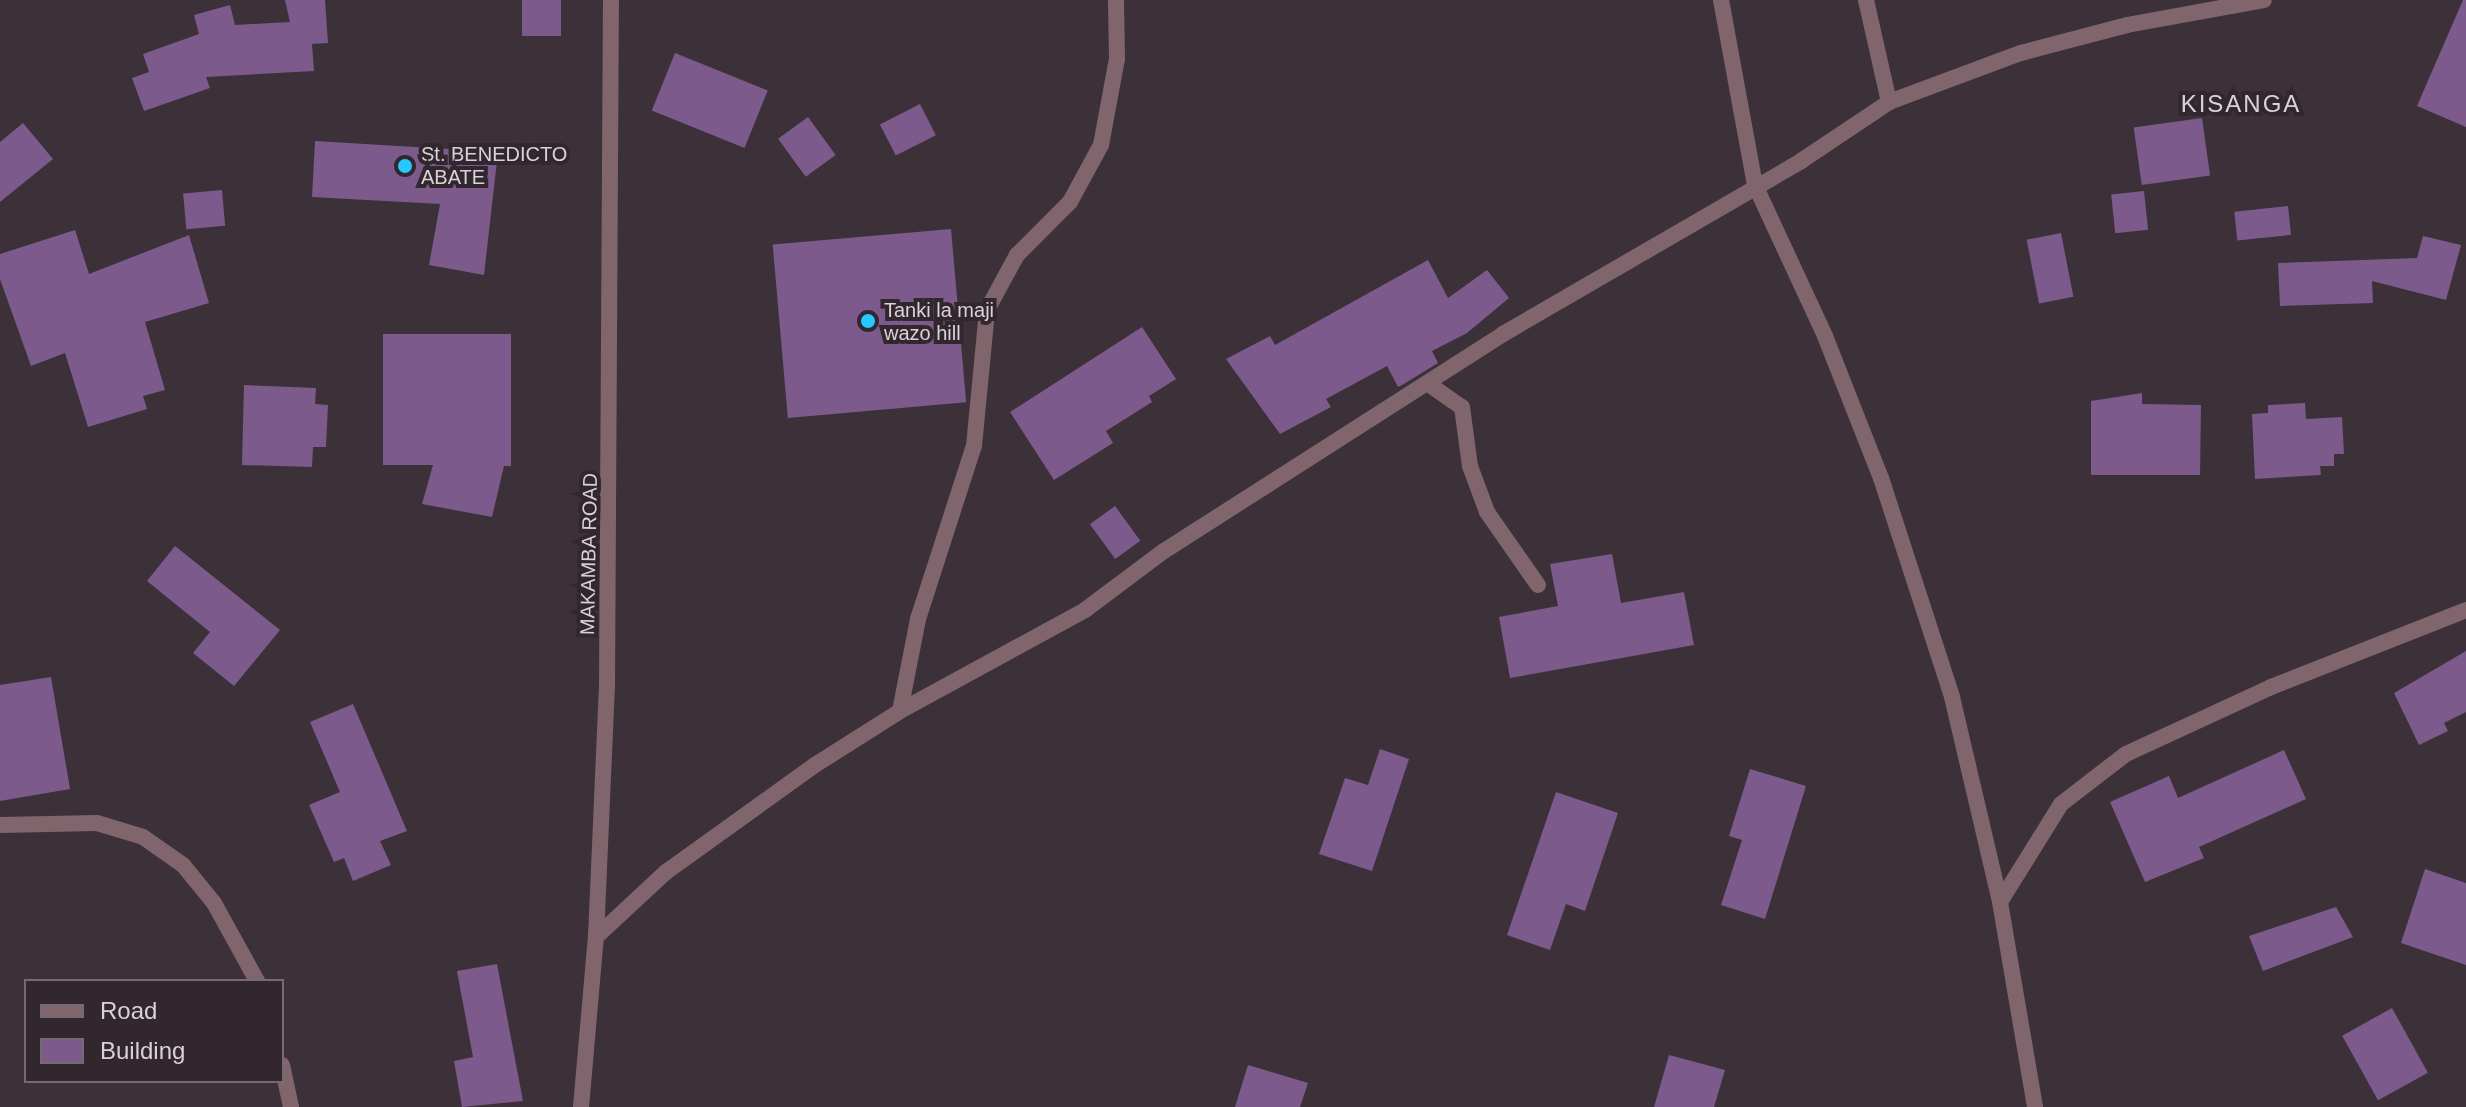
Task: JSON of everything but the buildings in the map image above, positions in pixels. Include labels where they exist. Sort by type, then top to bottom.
[{"type":"street","name":"MAKAMBA ROAD","points":[[581,1107],[596,937],[610,546],[611,0]]},
{"type":"street","points":[[900,711],[918,619],[974,446],[987,310],[1017,255],[1070,202],[1101,145],[1117,59],[1116,0]]},
{"type":"street","points":[[1721,0],[1755,185],[1825,336],[1881,478],[1952,697],[2000,902],[2035,1107]]},
{"type":"street","points":[[1866,0],[1889,102]]},
{"type":"street","points":[[596,937],[666,872],[712,837],[900,711],[1085,610],[1164,551],[1430,385],[1517,326],[1801,161],[1889,102],[2021,53],[2127,25],[2264,0]]},
{"type":"street","points":[[1430,385],[1462,407],[1470,466],[1487,512],[1538,585]]},
{"type":"street","points":[[2000,902],[2061,804],[2126,754],[2271,687],[2466,610]]},
{"type":"street","points":[[0,825],[97,823],[143,837],[183,865],[214,903],[256,979]]},
{"type":"street","points":[[284,1074],[291,1107]]},
{"type":"place","name":"St. BENEDICTO ABATE","points":[[405,166]]},
{"type":"place","name":"Tanki la maji wazo hill","points":[[868,321]]},
{"type":"district","name":"KISANGA","points":[[2241,104]]}]
